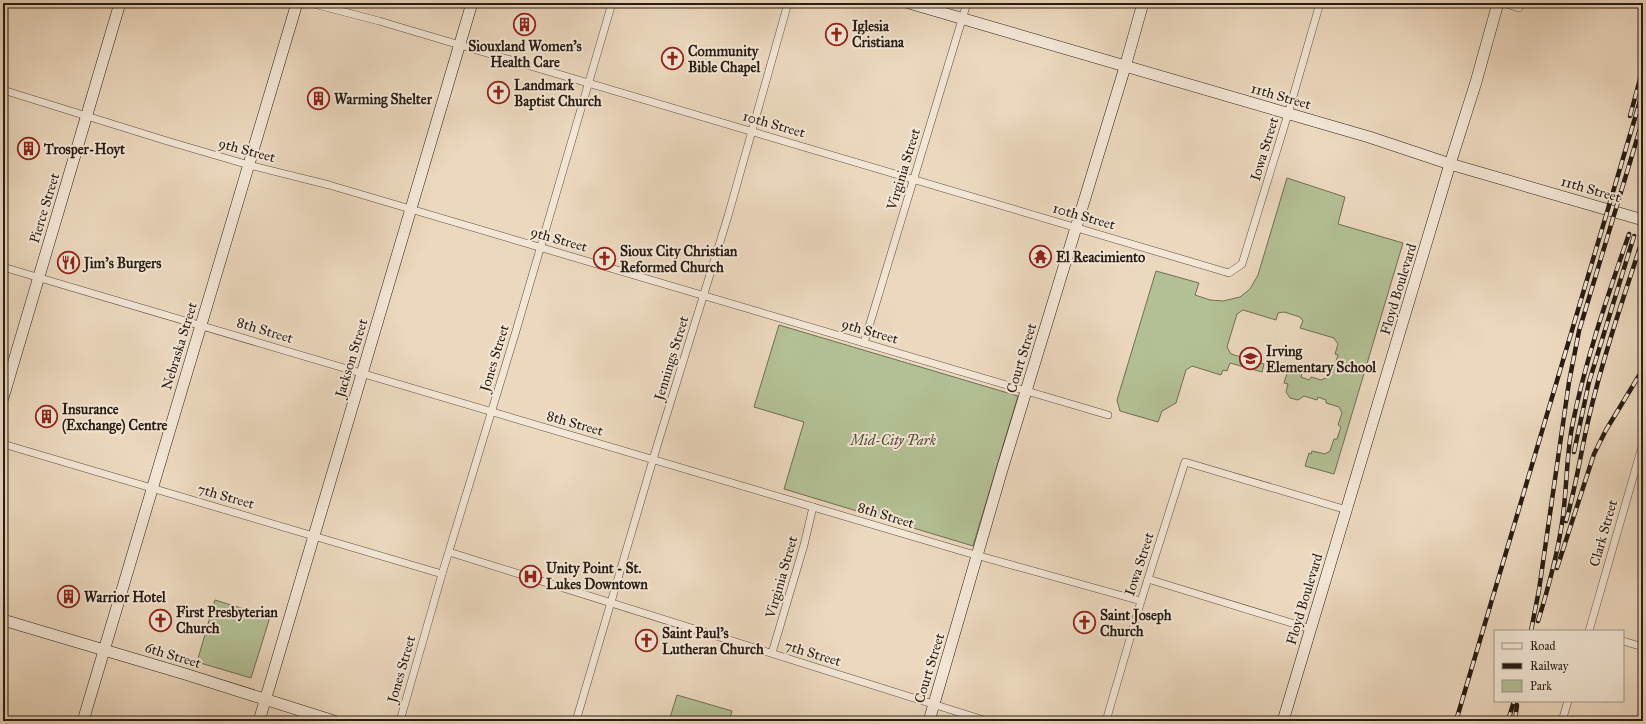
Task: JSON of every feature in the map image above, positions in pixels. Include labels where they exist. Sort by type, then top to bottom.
[{"type":"main road","name":"Pierce Street","points":[[3,398],[120,3]]},
{"type":"main road","name":"Nebraska Street","points":[[83,721],[297,3]]},
{"type":"main road","name":"Jackson Street","points":[[259,721],[472,3]]},
{"type":"main road","name":"11th Street","points":[[910,3],[1369,137],[1450,164],[1643,220]]},
{"type":"main road","name":"Court Street","points":[[929,721],[1143,3]]},
{"type":"main road","name":"Floyd Boulevard","points":[[1283,721],[1476,82],[1498,3]]},
{"type":"main road","name":"6th Street","points":[[3,620],[334,721]]},
{"type":"street","name":"10th Street","points":[[310,3],[379,21],[1229,273]]},
{"type":"street","name":"Jones Street","points":[[400,721],[442,574],[541,248],[612,3]]},
{"type":"street","name":"Jennings Street","points":[[576,721],[728,216],[788,3]]},
{"type":"street","name":"Virginia Street","points":[[864,343],[967,3]]},
{"type":"street","name":"Iowa Street","points":[[1229,273],[1242,264],[1320,3]]},
{"type":"street","points":[[1503,3],[1520,8]]},
{"type":"street","name":"9th Street","points":[[3,90],[248,165],[329,185],[1108,415]]},
{"type":"street","name":"8th Street","points":[[3,267],[978,556],[1140,601]]},
{"type":"street","name":"Clark Street","points":[[1589,630],[1643,443]]},
{"type":"street","name":"7th Street","points":[[3,444],[442,574]]},
{"type":"street","name":"Iowa Street","points":[[1106,721],[1140,601],[1185,462],[1347,510]]},
{"type":"street","name":"Virginia Street","points":[[772,653],[804,545],[813,507]]},
{"type":"street","name":"7th Street","points":[[449,552],[987,721]]},
{"type":"street","points":[[1148,579],[1311,629]]},
{"type":"street","points":[[1624,641],[1643,647]]},
{"type":"street","points":[[1562,721],[1568,702]]},
{"type":"green space","points":[[1287,178],[1345,197],[1338,224],[1403,243],[1334,474],[1305,466],[1309,453],[1311,454],[1312,451],[1325,454],[1330,451],[1334,439],[1337,439],[1341,427],[1338,425],[1342,413],[1339,407],[1326,403],[1326,400],[1318,397],[1317,400],[1304,396],[1298,400],[1290,398],[1286,392],[1288,384],[1284,383],[1288,370],[1302,374],[1301,377],[1309,380],[1311,377],[1321,380],[1328,377],[1331,367],[1334,368],[1338,355],[1335,354],[1338,344],[1334,338],[1300,328],[1303,321],[1300,317],[1284,312],[1278,313],[1276,320],[1243,310],[1237,314],[1227,347],[1231,354],[1264,364],[1262,372],[1230,363],[1227,371],[1223,370],[1221,375],[1192,366],[1186,370],[1176,403],[1162,411],[1158,422],[1120,411],[1117,400],[1156,271],[1199,283],[1195,295],[1210,300],[1223,301],[1240,297],[1250,289],[1258,275]]},
{"type":"green space","name":"Mid-City Park","points":[[779,325],[1018,396],[973,546],[784,489],[804,422],[754,407]]},
{"type":"green space","points":[[215,600],[270,617],[251,678],[197,662]]},
{"type":"green space","points":[[677,695],[732,711],[729,721],[669,721]]},
{"type":"railway","points":[[1630,116],[1643,68]]},
{"type":"railway","points":[[1456,721],[1643,91]]},
{"type":"railway","points":[[1531,630],[1539,590],[1569,382],[1579,331],[1643,119]]},
{"type":"railway","points":[[1538,621],[1552,572],[1560,535],[1564,511],[1570,439],[1577,402],[1597,330],[1629,234]]},
{"type":"railway","points":[[1574,452],[1589,382],[1634,236]]},
{"type":"railway","points":[[1566,521],[1573,495],[1589,417],[1601,372],[1642,241]]},
{"type":"railway","points":[[1557,568],[1594,454],[1606,430],[1643,369]]},
{"type":"railway","points":[[1508,721],[1514,702]]},
{"type":"railway","points":[[1515,721],[1517,705]]},
{"type":"place","name":"Siouxland Women's Health Care","points":[[525,24]]},
{"type":"place","name":"Iglesia Cristiana","points":[[836,34]]},
{"type":"place","name":"Community Bible Chapel","points":[[672,59]]},
{"type":"place","name":"Landmark Baptist Church","points":[[499,93]]},
{"type":"place","name":"Warming Shelter","points":[[319,99]]},
{"type":"place","name":"Trosper-Hoyt","points":[[29,149]]},
{"type":"place","name":"El Reacimiento","points":[[1040,257]]},
{"type":"place","name":"Sioux City Christian Reformed Church","points":[[605,259]]},
{"type":"place","name":"Jim's Burgers","points":[[68,263]]},
{"type":"place","name":"Irving Elementary School","points":[[1251,359]]},
{"type":"place","name":"Insurance (Exchange) Centre","points":[[47,417]]},
{"type":"place","name":"Unity Point - St. Lukes Downtown","points":[[531,576]]},
{"type":"place","name":"Warrior Hotel","points":[[68,597]]},
{"type":"place","name":"First Presbyterian Church","points":[[161,620]]},
{"type":"place","name":"Saint Joseph Church","points":[[1085,623]]},
{"type":"place","name":"Saint Paul's Lutheran Church","points":[[647,641]]}]
